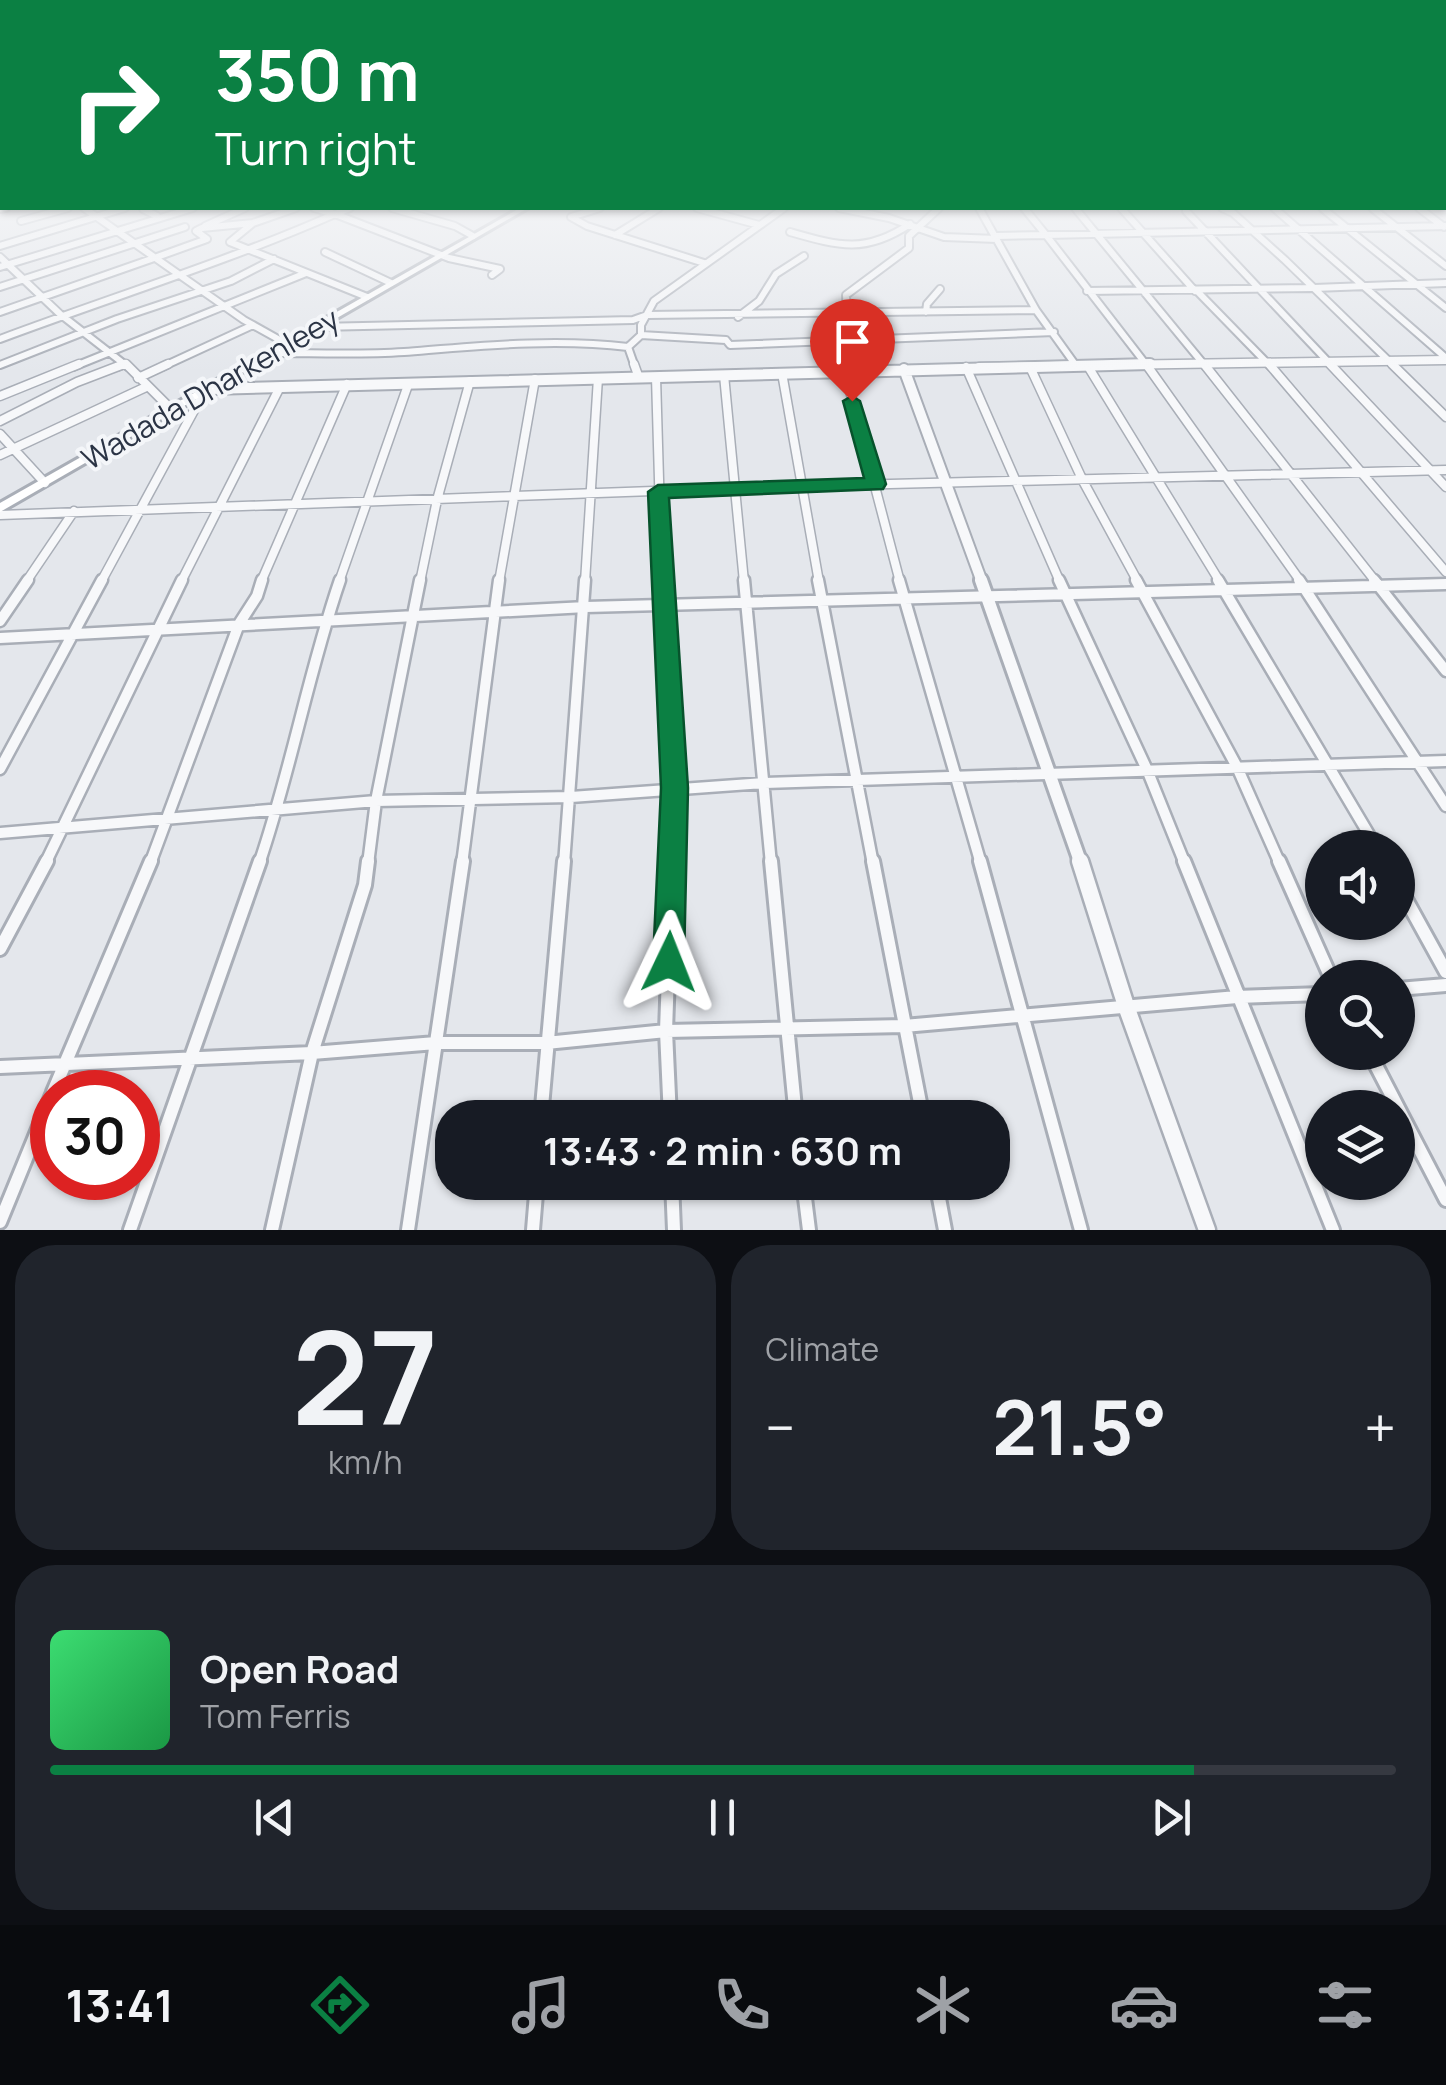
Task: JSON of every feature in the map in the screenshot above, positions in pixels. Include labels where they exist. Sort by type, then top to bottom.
[{"type":"main road","name":"Wadada Dharkenleey","points":[[3,512],[44,483],[435,257]]},
{"type":"street","points":[[4,266],[30,257]]},
{"type":"street","points":[[0,287],[94,257]]},
{"type":"street","points":[[0,312],[156,257]]},
{"type":"street","points":[[158,257],[200,290],[287,344]]},
{"type":"street","points":[[0,339],[227,257]]},
{"type":"street","points":[[269,257],[366,297]]},
{"type":"street","points":[[336,257],[391,283]]},
{"type":"street","points":[[457,257],[500,270],[492,275]]},
{"type":"street","points":[[686,257],[704,263]]},
{"type":"street","points":[[272,353],[400,352],[487,344],[584,342],[628,347],[641,335],[654,301],[712,257]]},
{"type":"street","points":[[738,317],[758,301],[776,274],[802,257]]},
{"type":"street","points":[[846,313],[846,295],[866,284],[890,257]]},
{"type":"street","points":[[1007,257],[1036,310],[1077,367]]},
{"type":"street","points":[[1062,257],[1146,366],[1304,587],[1446,806]]},
{"type":"street","points":[[1114,257],[1204,364],[1446,670]]},
{"type":"street","points":[[1165,257],[1269,364],[1446,572]]},
{"type":"street","points":[[1229,257],[1446,487]]},
{"type":"street","points":[[1281,257],[1446,417]]},
{"type":"street","points":[[1332,257],[1446,359]]},
{"type":"street","points":[[1383,257],[1446,308]]},
{"type":"street","points":[[0,258],[4,266],[110,350],[173,411]]},
{"type":"street","points":[[0,365],[231,280],[274,259]]},
{"type":"street","points":[[0,396],[306,272]]},
{"type":"street","points":[[1087,291],[1446,283]]},
{"type":"street","points":[[926,312],[927,304],[940,289]]},
{"type":"street","points":[[318,327],[633,320],[646,315],[738,317],[1036,310]]},
{"type":"street","points":[[138,378],[254,325]]},
{"type":"street","points":[[641,335],[726,340],[730,345],[1054,332]]},
{"type":"street","points":[[628,347],[639,378]]},
{"type":"street","points":[[0,770],[207,390],[904,369],[1446,359]]},
{"type":"street","points":[[0,421],[66,387],[124,364]]},
{"type":"street","points":[[1030,367],[1083,480],[1237,767],[1323,960]]},
{"type":"street","points":[[966,368],[1014,482],[1148,772],[1333,1230]]},
{"type":"street","points":[[1089,368],[1367,830]]},
{"type":"street","points":[[904,369],[1052,772],[1126,1006],[1206,1230]]},
{"type":"street","points":[[845,372],[904,598],[1024,1014],[1080,1230]]},
{"type":"street","points":[[782,374],[919,1100]]},
{"type":"street","points":[[724,376],[794,1100]]},
{"type":"street","points":[[656,377],[662,604],[675,788],[666,1031],[669,1100]]},
{"type":"street","points":[[542,1100],[586,606],[587,494],[598,378]]},
{"type":"street","points":[[408,1230],[472,798],[493,614],[534,380]]},
{"type":"street","points":[[272,1230],[312,1054],[365,885],[376,801],[412,619],[438,500],[470,382]]},
{"type":"street","points":[[62,1070],[170,816],[239,624],[256,596],[266,562],[347,384]]},
{"type":"street","points":[[130,1230],[278,809],[326,620],[408,385]]},
{"type":"street","points":[[0,455],[146,387]]},
{"type":"street","points":[[0,949],[65,827],[156,630],[280,387]]},
{"type":"street","points":[[0,434],[44,483]]},
{"type":"street","points":[[0,523],[3,512],[218,509],[736,488],[1446,470]]},
{"type":"street","points":[[0,621],[74,511]]},
{"type":"street","points":[[0,638],[412,619],[586,606],[1446,584]]},
{"type":"street","points":[[0,833],[376,801],[571,798],[765,782],[860,782],[1446,760]]},
{"type":"street","points":[[1415,916],[1446,972]]},
{"type":"street","points":[[1415,988],[1446,985]]},
{"type":"street","points":[[0,1067],[312,1054],[436,1043],[546,1043],[666,1031],[904,1026],[1305,995]]},
{"type":"street","points":[[1378,1070],[1446,1200]]},
{"type":"street","points":[[0,1222],[30,1150]]},
{"type":"street","points":[[534,1230],[535,1200]]},
{"type":"street","points":[[673,1200],[674,1230]]},
{"type":"street","points":[[805,1200],[808,1230]]},
{"type":"street","points":[[939,1200],[945,1230]]},
{"type":"route","points":[[669,962],[675,788],[658,492],[876,484],[852,401]]}]
